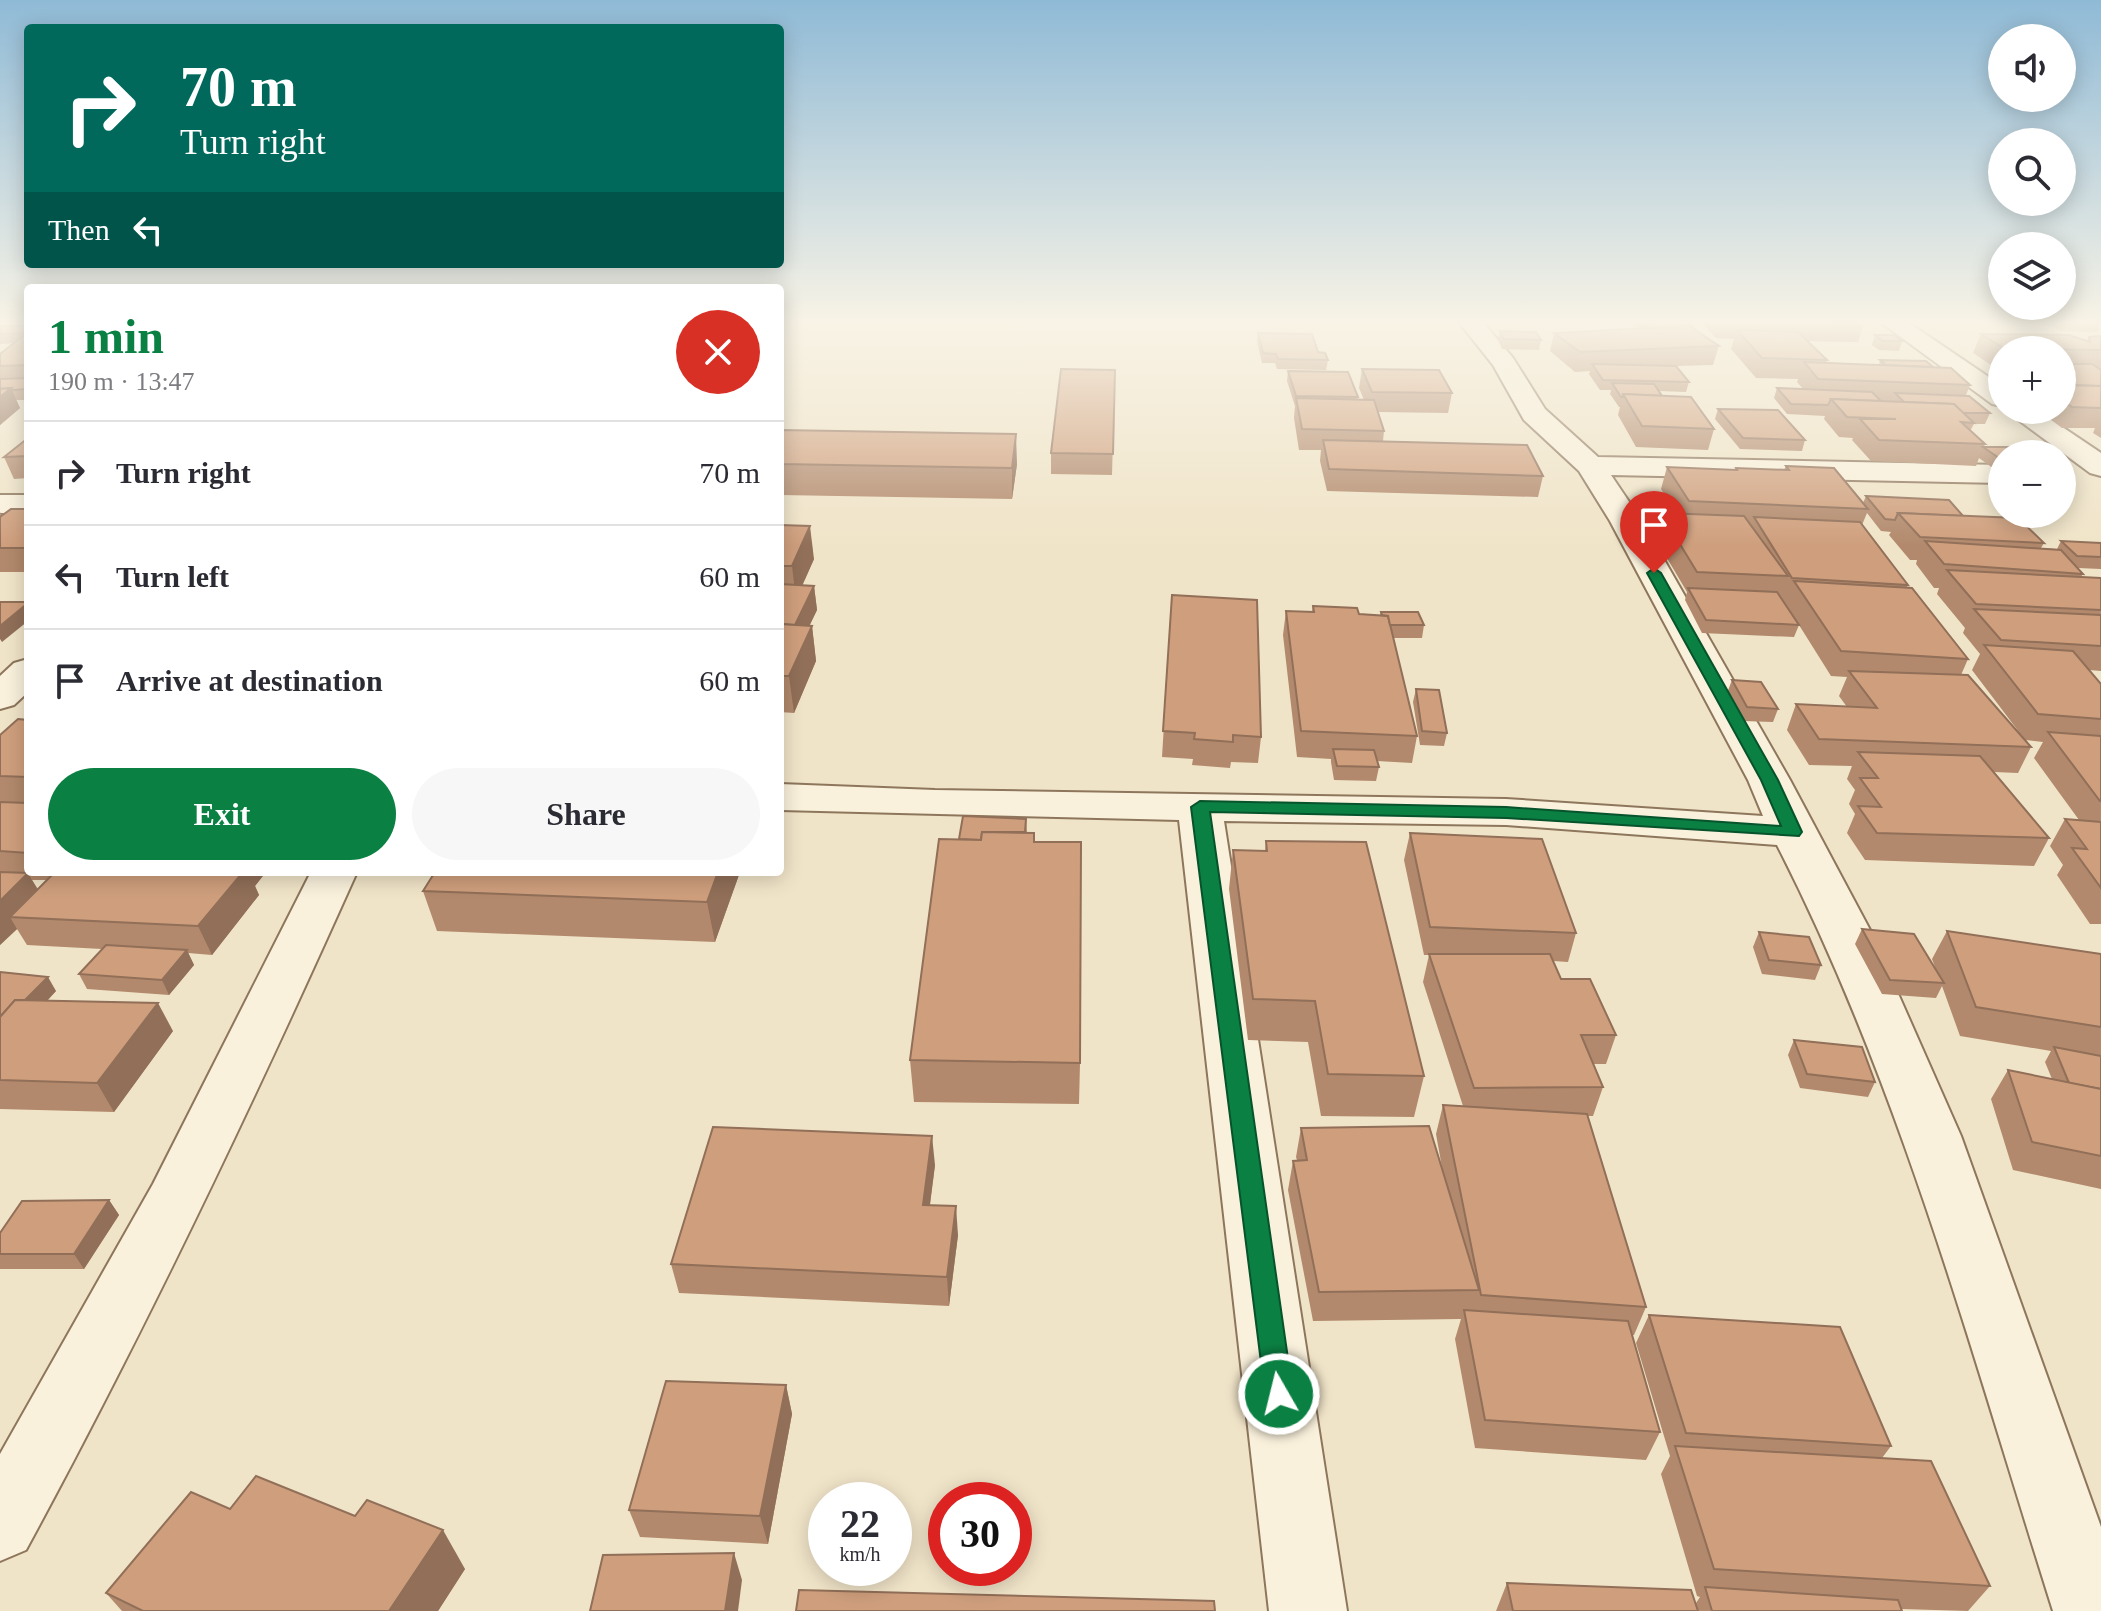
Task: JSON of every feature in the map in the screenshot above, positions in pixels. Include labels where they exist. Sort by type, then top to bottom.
[{"type":"street","points":[[1524,396],[1534,414],[1590,466],[1626,521],[1769,780],[1845,930],[1932,1136],[2092,1611]]},
{"type":"street","points":[[2039,424],[2101,467]]},
{"type":"street","points":[[1590,466],[1988,474]]},
{"type":"street","points":[[2076,476],[2101,476]]},
{"type":"street","points":[[0,504],[24,504]]},
{"type":"street","points":[[0,697],[24,675]]},
{"type":"street","points":[[784,797],[935,803],[1506,812],[1793,832]]},
{"type":"street","points":[[1200,807],[1308,1611]]},
{"type":"street","points":[[0,1524],[68,1407],[283,982],[332,876]]},
{"type":"building","points":[[1058,396],[1114,396],[1113,454],[1051,453]]},
{"type":"building","points":[[1624,396],[1691,397],[1714,429],[1642,426]]},
{"type":"building","points":[[1784,396],[1876,396],[1881,401],[1831,399],[1828,405],[1791,404]]},
{"type":"building","points":[[1898,396],[1969,396],[1988,413],[1963,413],[1954,404],[1904,402]]},
{"type":"building","points":[[2076,396],[2101,396],[2101,408],[2076,407]]},
{"type":"building","points":[[1296,398],[1374,400],[1384,431],[1302,429]]},
{"type":"building","points":[[1831,399],[1954,404],[1974,423],[1961,422],[1985,444],[1879,440],[1860,419],[1896,419],[1847,417]]},
{"type":"building","points":[[1718,409],[1778,410],[1805,440],[1743,438]]},
{"type":"building","points":[[784,430],[1016,434],[1012,468],[784,464]]},
{"type":"building","points":[[1323,440],[1527,445],[1543,476],[1329,469]]},
{"type":"building","points":[[24,441],[24,456],[4,457]]},
{"type":"building","points":[[1786,466],[1834,468],[1868,509],[1689,501],[1667,467],[1789,470]]},
{"type":"building","points":[[1866,496],[1949,500],[1963,516],[1898,513],[1895,520],[1885,519]]},
{"type":"building","points":[[11,509],[24,509],[24,548],[0,548],[0,517]]},
{"type":"building","points":[[1661,513],[1744,516],[1788,576],[1697,572]]},
{"type":"building","points":[[1898,513],[1988,517],[1988,528],[2028,528],[2044,543],[1920,537]]},
{"type":"building","points":[[1754,517],[1860,522],[1908,585],[1792,578]]},
{"type":"building","points":[[784,525],[810,526],[792,566],[784,566]]},
{"type":"building","points":[[1925,541],[2061,550],[2083,574],[1944,564]]},
{"type":"building","points":[[2061,541],[2101,543],[2101,557],[2077,556]]},
{"type":"building","points":[[1947,570],[2101,578],[2101,610],[1976,604]]},
{"type":"building","points":[[1794,581],[1912,588],[1968,659],[1841,651]]},
{"type":"building","points":[[784,584],[814,586],[795,625],[784,624]]},
{"type":"building","points":[[1688,588],[1777,592],[1799,625],[1706,620]]},
{"type":"building","points":[[1172,595],[1257,600],[1261,737],[1233,735],[1233,742],[1194,739],[1195,733],[1163,731]]},
{"type":"building","points":[[0,602],[24,602],[24,606],[0,626]]},
{"type":"building","points":[[1313,606],[1357,608],[1359,614],[1388,616],[1417,736],[1301,731],[1286,611],[1314,612]]},
{"type":"building","points":[[1974,609],[2101,615],[2101,646],[2001,640]]},
{"type":"building","points":[[1381,612],[1418,612],[1424,625],[1390,625],[1388,616]]},
{"type":"building","points":[[784,624],[812,626],[789,676],[784,676]]},
{"type":"building","points":[[1984,645],[2073,651],[2101,684],[2101,719],[2038,714]]},
{"type":"building","points":[[1849,671],[1968,675],[2031,747],[1819,739],[1796,704],[1877,708]]},
{"type":"building","points":[[1732,680],[1761,682],[1778,709],[1747,707]]},
{"type":"building","points":[[1416,689],[1439,690],[1447,733],[1422,731]]},
{"type":"building","points":[[18,719],[24,720],[24,777],[0,776],[0,735]]},
{"type":"building","points":[[2048,732],[2101,736],[2101,801],[2100,801]]},
{"type":"building","points":[[1333,749],[1374,750],[1379,767],[1337,766]]},
{"type":"building","points":[[1858,752],[1980,756],[2049,838],[1877,833],[1858,806],[1881,807],[1860,778],[1878,778]]},
{"type":"building","points":[[0,802],[24,803],[24,853],[0,851]]},
{"type":"building","points":[[963,816],[1026,819],[1025,832],[982,832],[981,840],[959,839]]},
{"type":"building","points":[[2065,819],[2101,822],[2101,888],[2072,848],[2087,849]]},
{"type":"building","points":[[982,832],[1034,833],[1034,842],[1081,842],[1080,1063],[910,1060],[939,839],[981,840]]},
{"type":"building","points":[[1410,833],[1542,839],[1576,933],[1430,927]]},
{"type":"building","points":[[1266,841],[1366,842],[1424,1076],[1328,1074],[1315,1001],[1253,999],[1233,850],[1267,851]]},
{"type":"building","points":[[0,872],[24,873],[25,876],[0,901]]},
{"type":"building","points":[[51,876],[240,876],[198,926],[10,917]]},
{"type":"building","points":[[432,876],[717,876],[707,902],[423,891]]},
{"type":"building","points":[[1862,929],[1914,934],[1944,983],[1890,980]]},
{"type":"building","points":[[1947,931],[2101,954],[2101,1027],[1976,1007]]},
{"type":"building","points":[[1759,932],[1809,937],[1821,965],[1769,960]]},
{"type":"building","points":[[106,945],[187,950],[162,980],[79,974]]},
{"type":"building","points":[[1429,954],[1550,954],[1561,979],[1590,979],[1616,1035],[1581,1035],[1603,1087],[1474,1088]]},
{"type":"building","points":[[0,972],[48,977],[25,1000],[15,1000],[0,1017]]},
{"type":"building","points":[[15,1000],[158,1003],[97,1083],[0,1080],[0,1017]]},
{"type":"building","points":[[1794,1040],[1862,1047],[1875,1082],[1807,1074]]},
{"type":"building","points":[[2054,1047],[2101,1056],[2101,1089],[2069,1083]]},
{"type":"building","points":[[2008,1070],[2101,1089],[2101,1156],[2032,1142]]},
{"type":"building","points":[[1443,1105],[1587,1114],[1646,1307],[1481,1295]]},
{"type":"building","points":[[1429,1126],[1479,1290],[1319,1292],[1293,1161],[1307,1160],[1301,1128]]},
{"type":"building","points":[[713,1127],[932,1136],[923,1205],[956,1206],[947,1277],[671,1264]]},
{"type":"building","points":[[109,1200],[74,1254],[0,1254],[0,1233],[22,1201]]},
{"type":"building","points":[[1464,1310],[1628,1321],[1660,1432],[1485,1420]]},
{"type":"building","points":[[1649,1315],[1840,1327],[1891,1446],[1686,1433]]},
{"type":"building","points":[[666,1381],[786,1385],[760,1516],[629,1510]]},
{"type":"building","points":[[1675,1446],[1931,1461],[1990,1586],[1714,1569]]},
{"type":"building","points":[[256,1476],[355,1516],[367,1500],[443,1530],[389,1611],[143,1611],[106,1593],[191,1492],[230,1509]]},
{"type":"building","points":[[734,1553],[725,1611],[590,1611],[603,1555]]},
{"type":"building","points":[[1507,1583],[1691,1590],[1698,1611],[1513,1611]]},
{"type":"building","points":[[1705,1587],[1898,1600],[1902,1611],[1712,1611]]},
{"type":"building","points":[[799,1590],[1214,1601],[1215,1611],[796,1611]]},
{"type":"route","points":[[1279,1394],[1200,807],[1506,812],[1793,832],[1769,780],[1654,573]]}]
